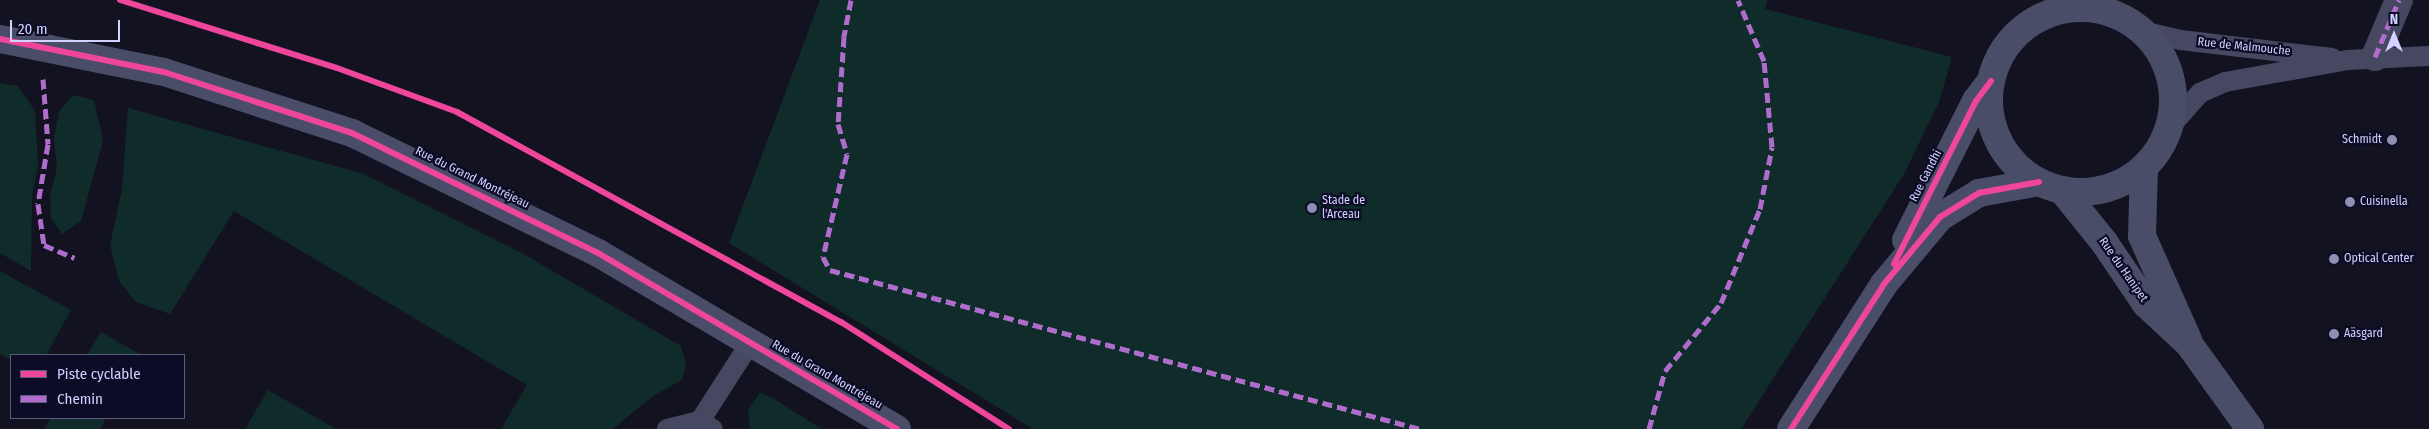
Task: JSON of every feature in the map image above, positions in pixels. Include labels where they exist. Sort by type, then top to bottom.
[{"type":"street","points":[[2023,29],[2026,0]]},
{"type":"street","points":[[2375,58],[2398,0]]},
{"type":"street","points":[[1991,81],[2002,52],[2023,29],[2050,13],[2072,8],[2110,7],[2142,31],[2169,70],[2174,105],[2169,128],[2144,168]]},
{"type":"street","name":"Rue du Grand Montréjeau","points":[[0,39],[164,72],[352,133],[598,253],[897,429]]},
{"type":"street","name":"Rue du Hanipet","points":[[1991,81],[1989,111],[1998,140],[2015,164],[2050,186],[2104,242],[2146,304],[2189,344],[2250,429]]},
{"type":"street","name":"Rue Gandhi","points":[[1791,429],[1884,284],[1963,125],[1991,81]]},
{"type":"street","name":"Rue du Hanipet","points":[[2144,168],[2142,236],[2189,344]]},
{"type":"street","name":"Rue Gandhi","points":[[1884,284],[1952,207],[1979,193],[2050,186],[2106,189],[2144,168]]},
{"type":"lane","name":"Rue de Malmouche","points":[[2142,31],[2181,40],[2259,46],[2347,60]]},
{"type":"lane","name":"Rue de Malmouche","points":[[2169,128],[2200,93],[2225,82],[2347,60],[2429,56]]},
{"type":"lane","points":[[667,429],[706,425],[750,343]]},
{"type":"green space","name":"Stade de l'Arceau","points":[[820,0],[1767,0],[1765,9],[1952,57],[1939,102],[1904,174],[1741,429],[1033,429],[729,243]]},
{"type":"green space","points":[[0,83],[18,86],[35,111],[38,167],[32,195],[31,271],[0,253]]},
{"type":"green space","points":[[73,95],[94,100],[103,141],[81,221],[62,234],[51,218],[50,195],[57,168],[54,139],[59,111]]},
{"type":"green space","points":[[128,108],[364,174],[520,252],[681,346],[686,364],[682,380],[653,396],[613,429],[501,429],[527,385],[234,211],[170,314],[136,302],[119,281],[110,245],[122,189]]},
{"type":"green space","points":[[0,271],[71,310],[47,354],[10,354],[10,359],[0,354]]},
{"type":"green space","points":[[101,332],[141,354],[88,354]]},
{"type":"green space","points":[[268,390],[336,429],[245,429]]},
{"type":"green space","points":[[760,392],[822,429],[750,429],[748,411]]},
{"type":"green space","points":[[50,419],[105,419],[100,429],[45,429]]},
{"type":"marked path","points":[[851,0],[844,37],[838,124],[847,154],[823,257],[830,270],[1420,429]]},
{"type":"marked path","points":[[1649,429],[1665,371],[1721,303],[1760,209],[1772,147],[1764,61],[1738,0]]},
{"type":"marked path","points":[[2375,57],[2399,0]]},
{"type":"marked path","points":[[43,79],[48,144],[38,204],[44,245],[74,258]]},
{"type":"cycle path","points":[[120,0],[337,68],[457,112],[841,322],[1009,429]]},
{"type":"cycle path","points":[[0,39],[164,72],[352,133],[598,253],[897,429]]},
{"type":"cycle path","points":[[1894,264],[1976,101],[1991,81]]},
{"type":"cycle path","points":[[1791,429],[1884,284],[1940,217],[1979,193],[2039,182]]},
{"type":"place","name":"Schmidt","points":[[2392,140]]},
{"type":"place","name":"Cuisinella","points":[[2350,202]]},
{"type":"place","name":"Stade de l'Arceau","points":[[1312,208]]},
{"type":"place","name":"Optical Center","points":[[2334,259]]},
{"type":"place","name":"Aäsgard","points":[[2334,334]]}]
